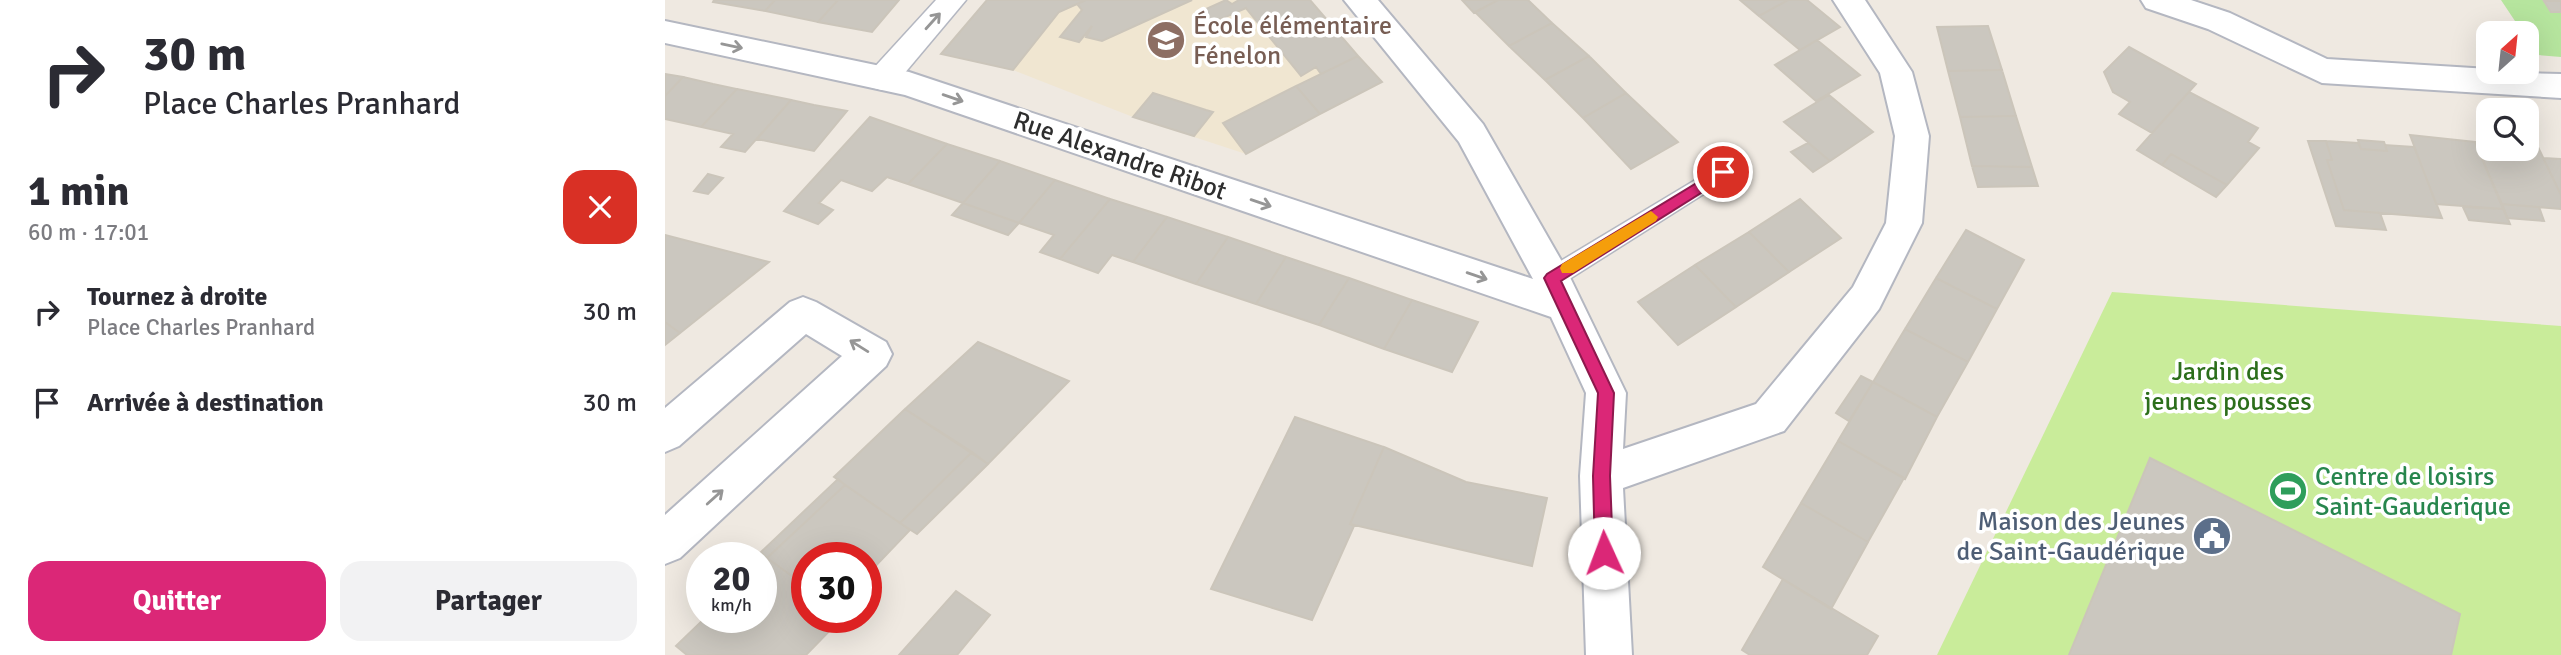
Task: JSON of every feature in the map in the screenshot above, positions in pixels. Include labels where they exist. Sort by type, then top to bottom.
[{"type":"street","points":[[882,79],[953,0]]},
{"type":"street","points":[[1360,0],[1471,133],[1559,292],[1606,393],[1601,476],[1609,655]]},
{"type":"street","points":[[1601,476],[1770,418],[1865,298],[1904,223],[1912,136],[1896,72],[1849,0]]},
{"type":"street","points":[[2157,0],[2219,21],[2322,71],[2561,86]]},
{"type":"street","name":"Rue Alexandre Ribot","points":[[665,32],[909,84],[1559,292]]},
{"type":"street","points":[[665,433],[803,313],[872,354],[665,543]]},
{"type":"lane","points":[[1559,292],[1723,172]]},
{"type":"shaded area","points":[[987,0],[1310,0],[1382,82],[1246,154],[1133,117],[1013,70],[941,54]]},
{"type":"green space","points":[[2501,0],[2561,0],[2561,57],[2539,55],[2539,21],[2515,21]]},
{"type":"green space","name":"Centre de loisirs Saint-Gauderique","points":[[2112,292],[2561,326],[2561,655],[1937,655]]},
{"type":"building","points":[[775,0],[765,11],[713,2]]},
{"type":"building","points":[[775,0],[838,0],[818,22],[765,11]]},
{"type":"building","points":[[838,0],[899,0],[872,32],[818,22]]},
{"type":"building","points":[[987,0],[1086,0],[1059,12],[1013,70],[941,54]]},
{"type":"building","points":[[1086,0],[1192,0],[1102,41],[1086,37],[1092,26],[1079,42],[1060,37],[1082,10],[1077,4]]},
{"type":"building","points":[[1226,0],[1232,4],[1239,0],[1310,0],[1358,56],[1321,74],[1316,67],[1301,76],[1246,8],[1207,25],[1197,13]]},
{"type":"building","points":[[1462,0],[1498,0],[1474,13]]},
{"type":"building","points":[[1498,0],[1528,0],[1552,23],[1509,46],[1475,12]]},
{"type":"building","points":[[1740,0],[1788,0],[1759,16]]},
{"type":"building","points":[[1788,0],[1807,0],[1840,27],[1800,50],[1759,16]]},
{"type":"building","points":[[2544,1],[2561,1],[2561,12],[2551,12]]},
{"type":"building","points":[[1552,23],[1589,56],[1545,80],[1509,46]]},
{"type":"building","points":[[1988,26],[2002,70],[1948,71],[1937,27]]},
{"type":"building","points":[[1817,40],[1860,75],[1816,101],[1775,65]]},
{"type":"building","points":[[2129,47],[2196,84],[2152,133],[2119,114],[2130,102],[2113,92],[2104,72]]},
{"type":"building","points":[[1358,56],[1382,82],[1320,114],[1296,86]]},
{"type":"building","points":[[1589,56],[1626,93],[1583,118],[1545,80]]},
{"type":"building","points":[[2002,70],[2016,116],[1960,117],[1948,71]]},
{"type":"building","points":[[665,74],[683,77],[665,96]]},
{"type":"building","points":[[683,77],[737,89],[701,127],[665,119],[665,96]]},
{"type":"building","points":[[1296,86],[1320,114],[1246,154],[1223,123]]},
{"type":"building","points":[[737,89],[791,100],[745,152],[721,147],[733,134],[701,127]]},
{"type":"building","points":[[2189,92],[2258,128],[2248,142],[2259,148],[2227,185],[2171,154],[2162,165],[2137,150]]},
{"type":"building","points":[[1153,93],[1213,112],[1194,136],[1133,117]]},
{"type":"building","points":[[1626,93],[1678,142],[1631,169],[1583,118]]},
{"type":"building","points":[[1829,95],[1873,132],[1830,161],[1784,122]]},
{"type":"building","points":[[791,100],[847,111],[814,151],[757,139]]},
{"type":"building","points":[[2016,116],[2032,167],[1972,166],[1960,117]]},
{"type":"building","points":[[870,117],[947,144],[908,184],[887,177],[872,191],[841,180],[819,203],[833,210],[818,224],[784,211]]},
{"type":"building","points":[[2410,135],[2475,142],[2476,161],[2483,161],[2504,209],[2436,204]]},
{"type":"building","points":[[2358,140],[2384,142],[2387,151],[2361,149]]},
{"type":"building","points":[[2308,141],[2326,141],[2332,160],[2327,160],[2344,210],[2380,213],[2386,230],[2336,226]]},
{"type":"building","points":[[2326,141],[2358,143],[2361,149],[2387,151],[2385,145],[2414,147],[2442,218],[2344,210],[2327,160],[2332,160]]},
{"type":"building","points":[[1808,143],[1830,161],[1813,172],[1791,152]]},
{"type":"building","points":[[947,144],[1000,161],[963,203],[908,184]]},
{"type":"building","points":[[2539,149],[2561,195],[2561,209],[2501,204],[2483,161],[2539,161]]},
{"type":"building","points":[[2171,154],[2227,185],[2216,197],[2162,165]]},
{"type":"building","points":[[2543,158],[2561,159],[2561,195]]},
{"type":"building","points":[[1000,161],[1055,180],[1019,223],[963,203]]},
{"type":"building","points":[[1972,166],[2032,167],[2038,186],[1978,187]]},
{"type":"building","points":[[708,174],[723,178],[708,194],[694,191]]},
{"type":"building","points":[[1055,180],[1110,199],[1060,259],[1040,252],[1054,235],[1019,223]]},
{"type":"building","points":[[1110,199],[1167,217],[1133,262],[1112,255],[1098,273],[1060,259]]},
{"type":"building","points":[[1800,199],[1841,238],[1789,272],[1749,232]]},
{"type":"building","points":[[963,203],[1019,223],[1008,235],[952,215]]},
{"type":"building","points":[[2501,204],[2539,207],[2544,221],[2507,218]]},
{"type":"building","points":[[2463,207],[2504,209],[2510,224],[2469,220]]},
{"type":"building","points":[[1167,217],[1228,237],[1196,284],[1133,262]]},
{"type":"building","points":[[1966,230],[2024,260],[1997,309],[1936,278]]},
{"type":"building","points":[[1749,232],[1789,272],[1736,307],[1695,265]]},
{"type":"building","points":[[665,235],[769,262],[680,333],[665,322]]},
{"type":"building","points":[[1228,237],[1286,257],[1256,304],[1196,284]]},
{"type":"building","points":[[1286,257],[1349,278],[1319,325],[1256,304]]},
{"type":"building","points":[[1695,265],[1736,307],[1678,345],[1638,302]]},
{"type":"building","points":[[1349,278],[1412,300],[1384,349],[1319,325]]},
{"type":"building","points":[[1936,278],[1997,309],[1968,362],[1905,329]]},
{"type":"building","points":[[1412,300],[1478,322],[1452,372],[1384,349]]},
{"type":"building","points":[[665,322],[680,333],[665,345]]},
{"type":"building","points":[[1905,329],[1968,362],[1937,417],[1873,382]]},
{"type":"building","points":[[978,342],[1069,381],[988,464],[905,409]]},
{"type":"building","points":[[1861,376],[1873,382],[1849,421],[1836,413]]},
{"type":"building","points":[[1873,382],[1937,417],[1905,479],[1838,441]]},
{"type":"building","points":[[905,409],[972,452],[900,523],[834,477]]},
{"type":"building","points":[[1295,417],[1384,447],[1350,524],[1354,526],[1312,620],[1211,589]]},
{"type":"building","points":[[1838,441],[1904,478],[1868,542],[1801,503]]},
{"type":"building","points":[[1384,447],[1466,482],[1547,498],[1532,566],[1350,524]]},
{"type":"building","points":[[972,452],[988,464],[917,534],[900,523]]},
{"type":"building","name":"Maison des Jeunes de Saint-Gaudérique","points":[[2150,458],[2460,614],[2451,655],[2069,655]]},
{"type":"building","points":[[838,479],[845,485],[777,549],[777,542],[772,542]]},
{"type":"building","points":[[845,485],[910,530],[882,559],[882,542],[791,542],[791,575],[777,565],[777,549]]},
{"type":"building","points":[[1801,503],[1868,542],[1831,609],[1763,567]]},
{"type":"building","points":[[777,565],[791,575],[791,633],[827,633],[806,655],[687,655],[676,646],[689,633],[777,633]]},
{"type":"building","points":[[1783,579],[1878,636],[1867,655],[1750,655],[1742,650]]},
{"type":"building","points":[[956,591],[990,615],[957,655],[899,655]]},
{"type":"slow traffic","points":[[1568,268],[1651,217]]},
{"type":"place","name":"École élémentaire Fénelon","points":[[1166,40]]},
{"type":"place","name":"Centre de loisirs Saint-Gauderique","points":[[2288,491]]},
{"type":"place","name":"Maison des Jeunes de Saint-Gaudérique","points":[[2212,536]]},
{"type":"route","points":[[1604,553],[1601,476],[1606,393],[1552,278],[1723,172]]},
{"type":"park label","name":"Jardin des jeunes pousses","points":[[2228,386]]}]
